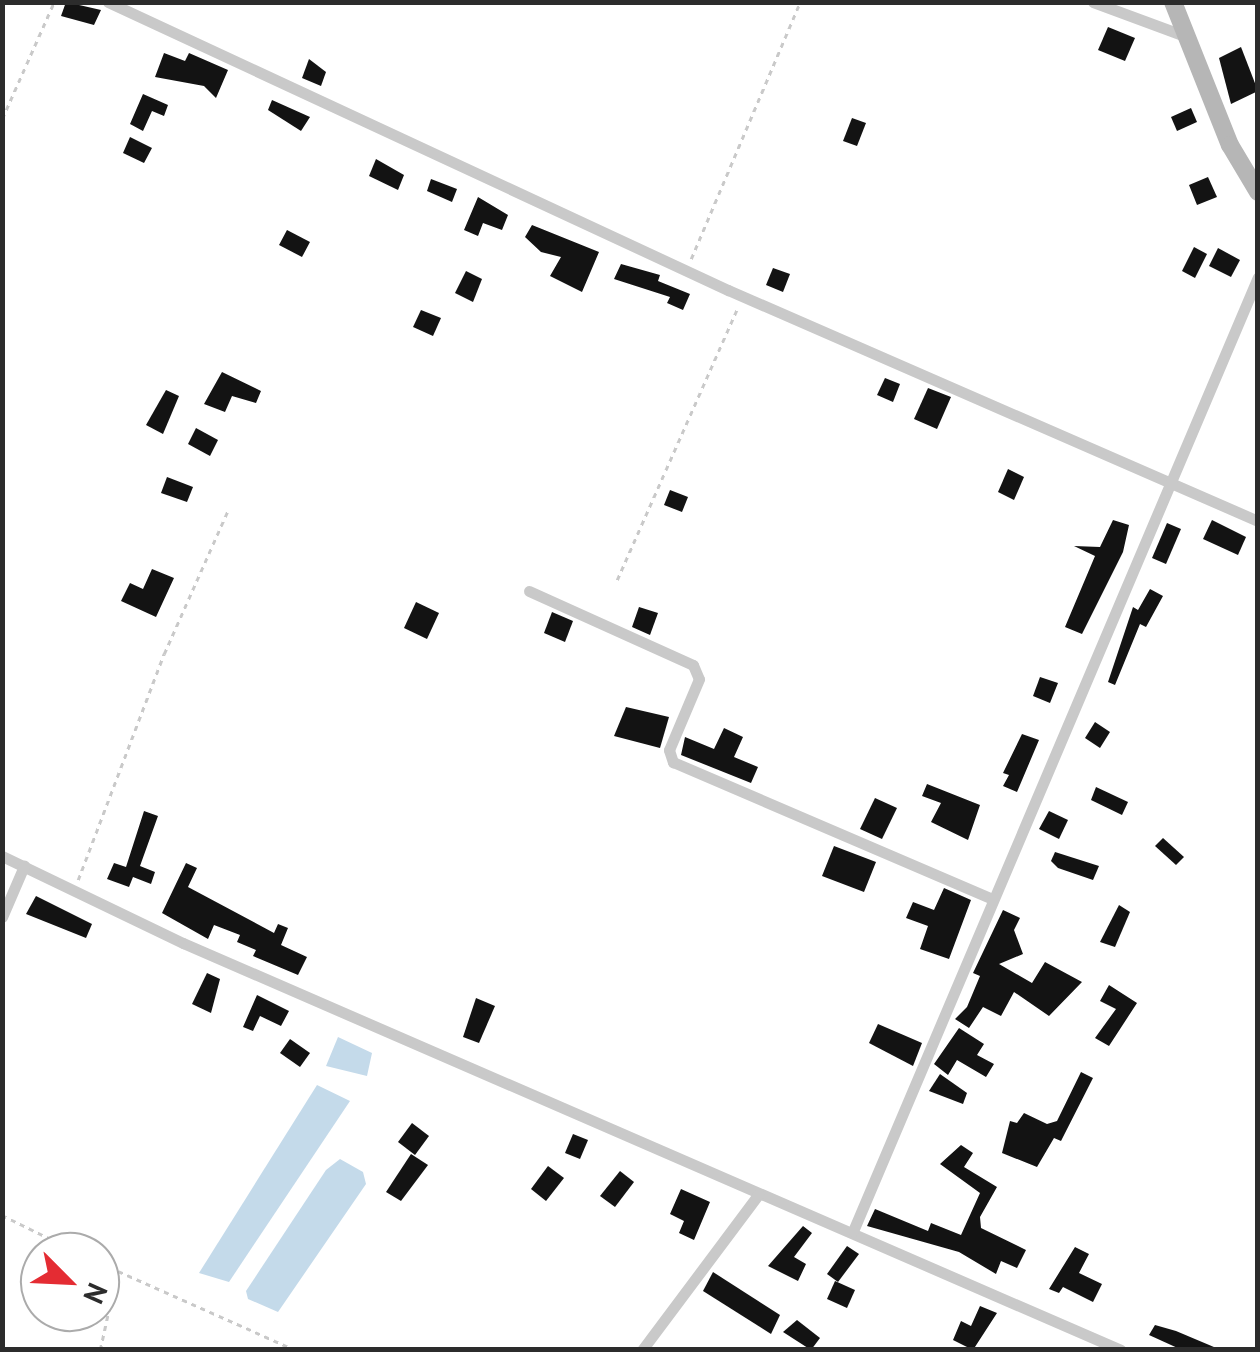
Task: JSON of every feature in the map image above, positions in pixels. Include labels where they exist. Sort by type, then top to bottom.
[{"type":"main road","points":[[1173,2],[1184,36],[1258,192]]},
{"type":"street","points":[[108,2],[743,296],[1258,520]]},
{"type":"street","points":[[1093,2],[1184,36]]},
{"type":"street","points":[[853,1231],[1167,482],[1258,277]]},
{"type":"street","points":[[529,591],[693,665],[699,679],[669,750],[673,762],[992,899]]},
{"type":"street","points":[[2,856],[758,1195],[853,1231],[1121,1350]]},
{"type":"street","points":[[2,917],[24,866]]},
{"type":"street","points":[[642,1350],[758,1195]]},
{"type":"path","points":[[2,119],[54,2]]},
{"type":"path","points":[[686,270],[800,2]]},
{"type":"path","points":[[617,580],[743,296]]},
{"type":"path","points":[[74,891],[164,654],[228,510]]},
{"type":"path","points":[[2,1216],[35,1232]]},
{"type":"path","points":[[120,1273],[295,1350]]},
{"type":"water","points":[[338,1037],[372,1053],[367,1076],[326,1066]]},
{"type":"water","points":[[317,1085],[350,1101],[229,1282],[199,1273]]},
{"type":"water","points":[[340,1159],[363,1172],[366,1184],[278,1312],[248,1299],[246,1291],[326,1170]]},
{"type":"building","points":[[66,2],[101,10],[94,25],[61,16]]},
{"type":"building","points":[[1108,27],[1135,38],[1125,61],[1098,50]]},
{"type":"building","points":[[1241,47],[1258,91],[1231,104],[1219,58]]},
{"type":"building","points":[[164,53],[185,61],[189,53],[228,70],[216,98],[204,86],[155,77]]},
{"type":"building","points":[[309,59],[326,72],[321,86],[302,78]]},
{"type":"building","points":[[143,94],[168,105],[164,116],[152,111],[143,131],[130,124]]},
{"type":"building","points":[[272,100],[310,117],[301,131],[268,110]]},
{"type":"building","points":[[1191,108],[1197,122],[1177,131],[1171,117]]},
{"type":"building","points":[[852,118],[866,123],[857,146],[843,141]]},
{"type":"building","points":[[130,137],[152,148],[144,163],[123,153]]},
{"type":"building","points":[[376,159],[404,175],[398,190],[369,176]]},
{"type":"building","points":[[1208,177],[1217,197],[1197,205],[1189,185]]},
{"type":"building","points":[[431,179],[457,189],[452,202],[427,191]]},
{"type":"building","points":[[478,197],[508,215],[502,230],[483,223],[478,236],[464,230]]},
{"type":"building","points":[[532,225],[599,252],[582,292],[550,276],[561,257],[541,252],[525,237]]},
{"type":"building","points":[[287,230],[310,242],[302,257],[279,245]]},
{"type":"building","points":[[1194,247],[1207,254],[1195,278],[1182,271]]},
{"type":"building","points":[[1218,248],[1240,260],[1231,277],[1209,266]]},
{"type":"building","points":[[621,264],[660,275],[658,281],[690,294],[683,310],[667,303],[670,297],[614,279]]},
{"type":"building","points":[[773,268],[790,274],[783,292],[766,285]]},
{"type":"building","points":[[466,271],[482,279],[473,302],[455,293]]},
{"type":"building","points":[[421,310],[441,318],[433,336],[413,327]]},
{"type":"building","points":[[222,372],[261,391],[256,403],[232,396],[225,412],[204,404]]},
{"type":"building","points":[[885,378],[900,384],[893,402],[877,395]]},
{"type":"building","points":[[928,388],[951,397],[937,429],[914,419]]},
{"type":"building","points":[[166,390],[179,396],[163,434],[146,425]]},
{"type":"building","points":[[196,428],[218,440],[210,456],[188,444]]},
{"type":"building","points":[[1008,469],[1024,477],[1014,500],[998,492]]},
{"type":"building","points":[[167,477],[193,487],[187,502],[161,493]]},
{"type":"building","points":[[670,490],[688,497],[682,512],[664,505]]},
{"type":"building","points":[[1113,520],[1129,525],[1123,552],[1082,634],[1065,627],[1095,556],[1074,546],[1100,547]]},
{"type":"building","points":[[1212,520],[1246,537],[1238,555],[1203,539]]},
{"type":"building","points":[[1167,523],[1181,529],[1166,564],[1152,558]]},
{"type":"building","points":[[152,569],[174,578],[156,617],[121,601],[130,583],[143,589]]},
{"type":"building","points":[[1150,589],[1163,596],[1146,627],[1140,624],[1115,685],[1108,682],[1133,607],[1138,610]]},
{"type":"building","points":[[416,602],[439,613],[427,639],[404,628]]},
{"type":"building","points":[[639,607],[658,613],[650,635],[632,627]]},
{"type":"building","points":[[552,612],[573,621],[565,642],[544,633]]},
{"type":"building","points":[[1040,677],[1058,683],[1050,703],[1033,696]]},
{"type":"building","points":[[626,707],[669,717],[660,748],[614,736]]},
{"type":"building","points":[[1095,722],[1110,732],[1100,748],[1085,738]]},
{"type":"building","points":[[724,728],[743,737],[734,757],[758,767],[751,783],[681,755],[685,737],[714,749]]},
{"type":"building","points":[[1022,734],[1039,740],[1017,792],[1003,786],[1009,775],[1003,773]]},
{"type":"building","points":[[927,784],[980,805],[968,840],[931,822],[941,803],[922,796]]},
{"type":"building","points":[[1096,787],[1128,802],[1122,815],[1091,800]]},
{"type":"building","points":[[875,798],[897,808],[882,839],[860,829]]},
{"type":"building","points":[[144,811],[158,816],[140,866],[155,872],[151,884],[133,877],[129,887],[107,879],[114,863],[126,867]]},
{"type":"building","points":[[1049,811],[1068,820],[1059,839],[1039,829]]},
{"type":"building","points":[[1163,838],[1184,857],[1176,865],[1155,846]]},
{"type":"building","points":[[834,846],[876,862],[864,892],[822,876]]},
{"type":"building","points":[[1055,852],[1099,866],[1093,880],[1058,868],[1051,861]]},
{"type":"building","points":[[186,863],[197,868],[188,887],[274,933],[278,924],[288,928],[281,945],[307,957],[298,975],[253,956],[256,950],[237,942],[240,935],[214,925],[208,939],[162,913]]},
{"type":"building","points":[[944,888],[971,900],[949,959],[920,949],[928,926],[906,918],[913,902],[934,910]]},
{"type":"building","points":[[36,896],[92,924],[86,938],[26,914]]},
{"type":"building","points":[[1119,905],[1130,912],[1115,947],[1100,942]]},
{"type":"building","points":[[1003,910],[1020,918],[1014,930],[1023,954],[999,964],[1032,983],[1045,962],[1082,982],[1049,1016],[1014,992],[1001,1016],[983,1007],[969,1028],[955,1019],[967,1007],[980,976],[973,973]]},
{"type":"building","points":[[207,973],[220,979],[211,1013],[192,1004]]},
{"type":"building","points":[[1109,985],[1137,1003],[1109,1046],[1095,1038],[1116,1009],[1100,1001]]},
{"type":"building","points":[[257,995],[289,1011],[281,1026],[260,1016],[253,1031],[243,1027]]},
{"type":"building","points":[[476,998],[495,1006],[479,1043],[463,1037]]},
{"type":"building","points":[[878,1024],[922,1043],[913,1066],[869,1043]]},
{"type":"building","points":[[959,1028],[984,1044],[977,1055],[994,1064],[986,1077],[957,1060],[948,1075],[934,1064]]},
{"type":"building","points":[[290,1039],[310,1053],[300,1067],[280,1053]]},
{"type":"building","points":[[1081,1072],[1093,1078],[1061,1141],[1054,1138],[1037,1167],[1002,1153],[1010,1121],[1017,1123],[1024,1113],[1047,1124],[1057,1121]]},
{"type":"building","points":[[940,1074],[967,1093],[963,1104],[929,1091]]},
{"type":"building","points":[[412,1123],[429,1136],[415,1155],[398,1142]]},
{"type":"building","points":[[573,1134],[588,1140],[580,1159],[565,1153]]},
{"type":"building","points":[[961,1145],[973,1153],[964,1167],[997,1187],[980,1217],[981,1228],[1026,1250],[1017,1268],[1001,1261],[996,1274],[959,1252],[867,1226],[875,1209],[928,1231],[931,1223],[961,1235],[980,1193],[940,1164]]},
{"type":"building","points":[[411,1154],[428,1165],[401,1201],[386,1192]]},
{"type":"building","points":[[548,1166],[564,1178],[546,1201],[531,1189]]},
{"type":"building","points":[[620,1171],[634,1182],[615,1207],[600,1196]]},
{"type":"building","points":[[681,1189],[710,1202],[694,1240],[679,1233],[684,1221],[670,1214]]},
{"type":"building","points":[[803,1226],[812,1233],[794,1257],[806,1264],[798,1281],[768,1266]]},
{"type":"building","points":[[847,1246],[859,1254],[838,1282],[827,1274]]},
{"type":"building","points":[[1075,1247],[1089,1254],[1079,1273],[1102,1284],[1093,1302],[1063,1287],[1059,1293],[1049,1289]]},
{"type":"building","points":[[713,1272],[780,1315],[771,1334],[703,1291]]},
{"type":"building","points":[[835,1281],[855,1290],[847,1308],[827,1299]]},
{"type":"building","points":[[980,1306],[997,1313],[973,1350],[953,1340],[961,1321],[971,1326]]},
{"type":"building","points":[[797,1320],[820,1338],[811,1350],[783,1332]]},
{"type":"building","points":[[1155,1325],[1221,1350],[1182,1350],[1149,1335]]}]
